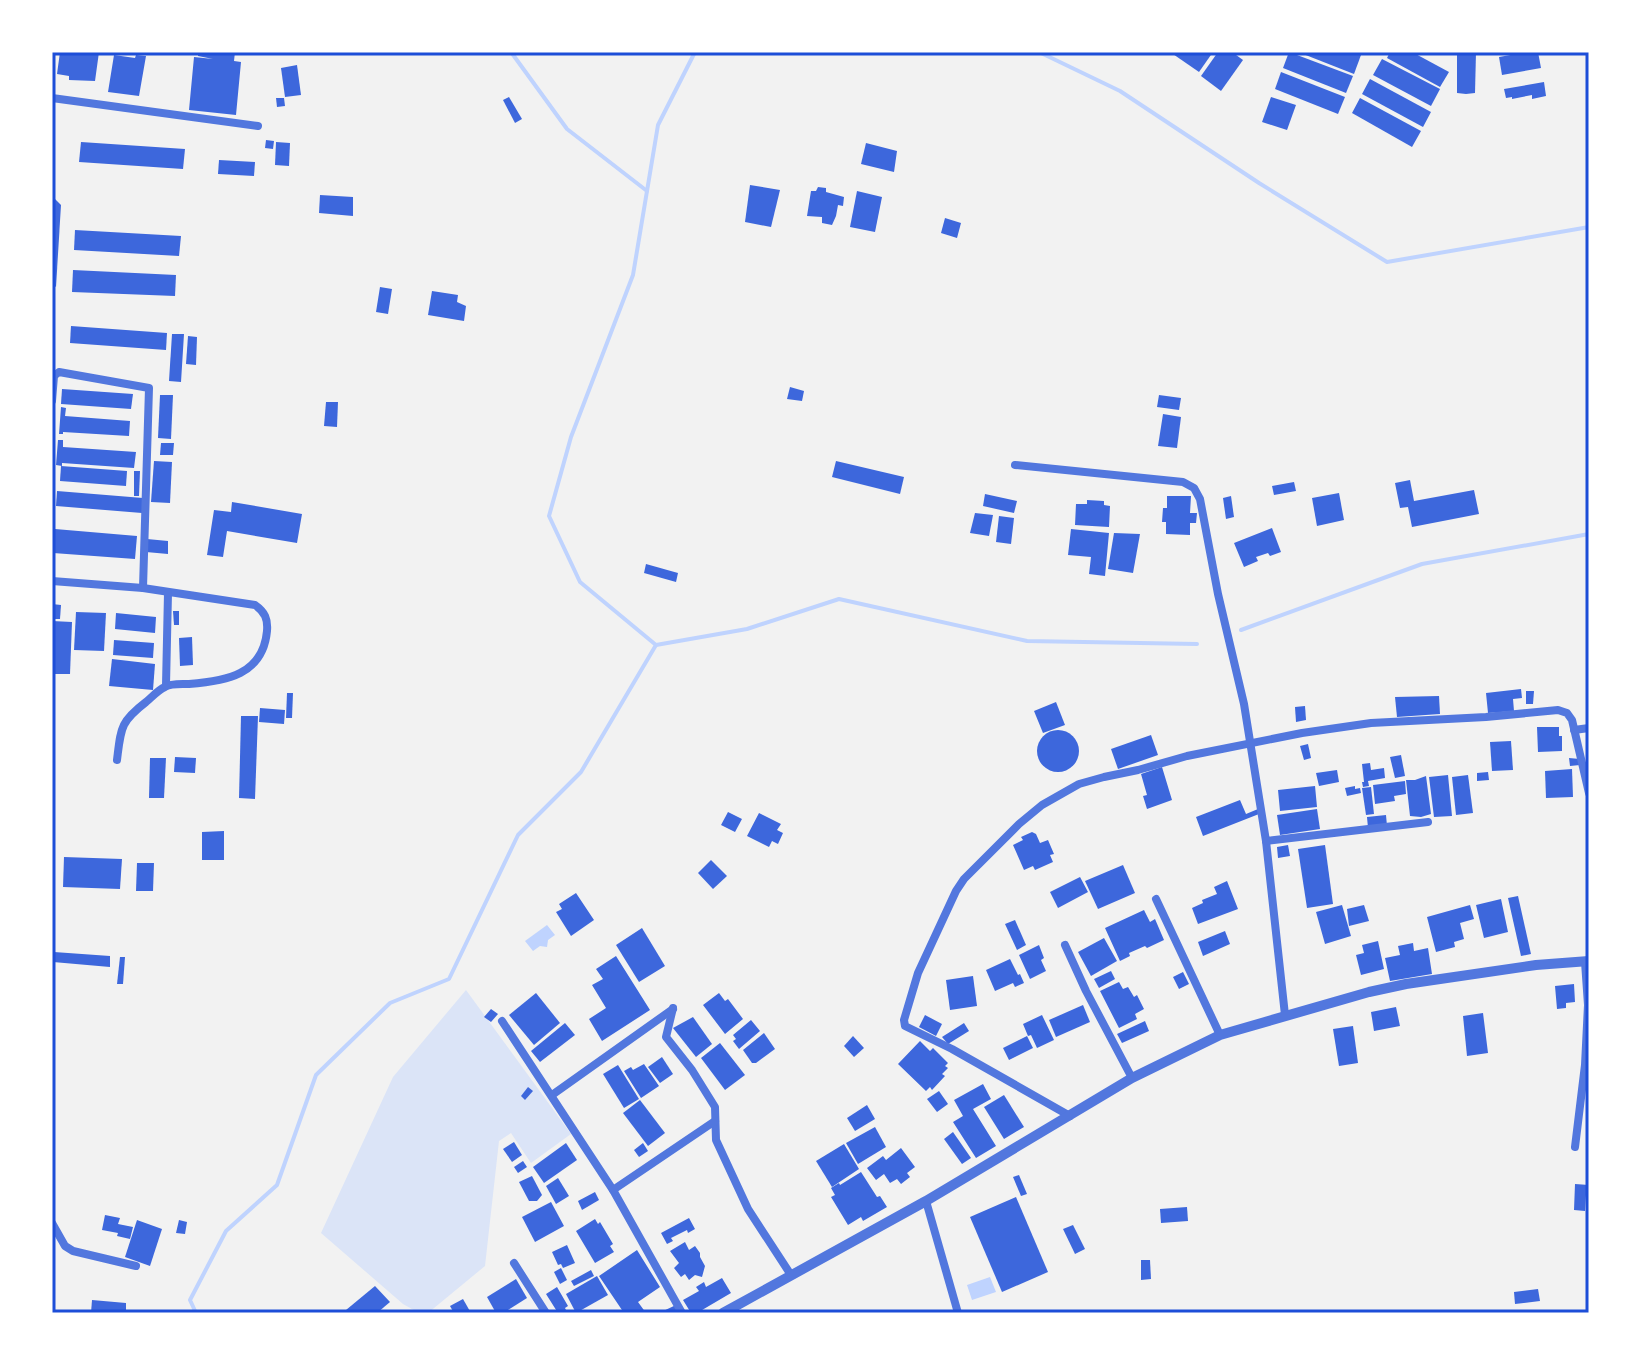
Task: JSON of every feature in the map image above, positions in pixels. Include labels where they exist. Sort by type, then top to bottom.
[{"type":"street","points":[[52,98],[258,126]]},
{"type":"street","points":[[52,401],[54,376],[59,372],[149,388],[143,588]]},
{"type":"street","points":[[1015,465],[1183,482],[1194,488],[1200,499],[1244,704],[1266,841],[1285,1015]]},
{"type":"street","points":[[52,581],[143,588],[255,605],[265,613],[267,634],[253,665],[237,676],[216,682],[166,685],[126,719],[120,735],[117,760]]},
{"type":"street","points":[[166,685],[168,593]]},
{"type":"street","points":[[1070,1116],[905,1026],[904,1020],[918,973],[948,906],[964,879],[1042,805],[1079,784],[1250,742],[1371,723],[1558,710],[1567,713],[1572,720],[1589,793]]},
{"type":"street","points":[[1574,730],[1589,728]]},
{"type":"street","points":[[1266,841],[1428,822]]},
{"type":"street","points":[[1156,899],[1220,1035]]},
{"type":"street","points":[[1065,945],[1132,1078]]},
{"type":"street","points":[[723,1313],[926,1201],[1132,1078],[1220,1035],[1406,984],[1536,965],[1587,962],[1586,1051],[1575,1147]]},
{"type":"street","points":[[552,1095],[673,1008],[666,1037],[715,1107],[716,1140],[748,1209],[791,1275]]},
{"type":"street","points":[[502,1021],[613,1190],[682,1313]]},
{"type":"street","points":[[613,1190],[715,1121]]},
{"type":"street","points":[[926,1201],[958,1313]]},
{"type":"street","points":[[52,1223],[65,1246],[73,1251],[136,1266]]},
{"type":"street","points":[[514,1263],[546,1313]]},
{"type":"shaded area","points":[[466,990],[571,1134],[531,1163],[511,1133],[499,1141],[485,1266],[428,1313],[419,1313],[403,1304],[321,1233],[393,1077]]},
{"type":"water","points":[[547,925],[555,935],[548,940],[547,947],[540,946],[533,951],[525,941]]},
{"type":"water","points":[[990,1277],[996,1292],[972,1300],[967,1285]]},
{"type":"building","points":[[60,52],[99,52],[95,81],[69,80],[69,76],[57,74]]},
{"type":"building","points":[[198,52],[235,52],[234,61],[241,62],[236,115],[189,110],[194,57],[213,59],[198,56]]},
{"type":"building","points":[[1170,52],[1213,52],[1199,72]]},
{"type":"building","points":[[1218,52],[1232,52],[1243,60],[1221,91],[1201,76]]},
{"type":"building","points":[[1289,52],[1353,76],[1346,93],[1283,68]]},
{"type":"building","points":[[1298,52],[1352,52],[1361,55],[1354,74]]},
{"type":"building","points":[[1390,52],[1412,52],[1449,72],[1440,87],[1387,58]]},
{"type":"building","points":[[1457,52],[1476,52],[1475,93],[1457,93]]},
{"type":"building","points":[[1538,52],[1541,68],[1502,75],[1499,57]]},
{"type":"building","points":[[114,55],[146,56],[139,96],[108,92]]},
{"type":"building","points":[[1382,59],[1440,89],[1431,106],[1373,75]]},
{"type":"building","points":[[297,65],[301,95],[285,97],[281,68]]},
{"type":"building","points":[[1281,72],[1345,97],[1338,114],[1275,89]]},
{"type":"building","points":[[1370,79],[1431,112],[1423,127],[1362,94]]},
{"type":"building","points":[[1544,82],[1546,96],[1506,98],[1504,89]]},
{"type":"building","points":[[509,97],[522,119],[515,123],[503,100]]},
{"type":"building","points":[[1271,97],[1296,105],[1287,130],[1262,122]]},
{"type":"building","points":[[276,98],[284,98],[285,106],[277,107]]},
{"type":"building","points":[[1360,98],[1421,131],[1412,147],[1352,113]]},
{"type":"building","points":[[266,140],[274,141],[273,149],[265,148]]},
{"type":"building","points":[[81,142],[185,149],[183,169],[79,162]]},
{"type":"building","points":[[276,142],[290,143],[289,166],[275,165]]},
{"type":"building","points":[[866,143],[897,151],[894,172],[861,164]]},
{"type":"building","points":[[219,160],[255,162],[254,176],[218,174]]},
{"type":"building","points":[[750,185],[780,190],[771,227],[745,222]]},
{"type":"building","points":[[818,187],[844,197],[843,206],[838,205],[832,225],[822,223],[822,217],[807,216],[811,191],[816,191]]},
{"type":"building","points":[[857,191],[882,197],[875,232],[850,227]]},
{"type":"building","points":[[320,195],[353,197],[353,216],[319,213]]},
{"type":"building","points":[[52,196],[61,205],[56,287],[52,284]]},
{"type":"building","points":[[945,218],[961,223],[957,238],[941,233]]},
{"type":"building","points":[[75,230],[181,236],[179,256],[74,250]]},
{"type":"building","points":[[73,270],[176,275],[175,296],[72,292]]},
{"type":"building","points":[[380,287],[392,289],[388,314],[376,312]]},
{"type":"building","points":[[432,291],[458,295],[457,302],[466,306],[464,321],[428,315]]},
{"type":"building","points":[[71,326],[167,333],[166,350],[70,343]]},
{"type":"building","points":[[172,334],[184,334],[181,382],[169,381]]},
{"type":"building","points":[[188,336],[197,337],[196,365],[186,364]]},
{"type":"building","points":[[790,387],[804,391],[802,401],[787,399]]},
{"type":"building","points":[[62,389],[133,394],[131,409],[61,404]]},
{"type":"building","points":[[160,395],[173,395],[171,439],[158,438]]},
{"type":"building","points":[[1159,395],[1181,398],[1179,410],[1157,407]]},
{"type":"building","points":[[326,402],[338,402],[337,427],[324,426]]},
{"type":"building","points":[[61,407],[66,408],[65,416],[130,421],[129,436],[59,434]]},
{"type":"building","points":[[1163,414],[1181,417],[1177,448],[1158,446]]},
{"type":"building","points":[[58,440],[63,440],[63,447],[136,452],[134,468],[56,465]]},
{"type":"building","points":[[161,443],[174,443],[173,455],[160,455]]},
{"type":"building","points":[[154,461],[172,462],[170,503],[151,502]]},
{"type":"building","points":[[836,461],[904,477],[900,494],[832,477]]},
{"type":"building","points":[[61,466],[127,471],[126,486],[60,481]]},
{"type":"building","points":[[134,471],[140,471],[139,496],[134,496]]},
{"type":"building","points":[[1410,480],[1414,501],[1474,490],[1479,514],[1412,527],[1408,507],[1400,508],[1395,483]]},
{"type":"building","points":[[1294,482],[1296,491],[1274,495],[1272,486]]},
{"type":"building","points":[[57,491],[143,498],[142,513],[56,506]]},
{"type":"building","points":[[1339,493],[1344,520],[1317,526],[1312,498]]},
{"type":"building","points":[[985,494],[1017,501],[1014,513],[983,506]]},
{"type":"building","points":[[1167,496],[1191,496],[1190,513],[1197,513],[1196,523],[1190,523],[1190,535],[1166,534],[1166,522],[1162,522]]},
{"type":"building","points":[[1231,496],[1234,517],[1226,519],[1223,498]]},
{"type":"building","points":[[1087,500],[1104,501],[1104,505],[1110,506],[1109,527],[1075,525],[1076,504],[1087,504]]},
{"type":"building","points":[[232,502],[302,514],[297,543],[227,531],[223,557],[207,555],[214,510],[231,512]]},
{"type":"building","points":[[975,513],[993,515],[989,536],[970,533]]},
{"type":"building","points":[[999,516],[1014,518],[1011,544],[996,542]]},
{"type":"building","points":[[1272,528],[1281,552],[1256,557],[1258,561],[1244,567],[1234,543]]},
{"type":"building","points":[[55,529],[137,536],[135,559],[53,553]]},
{"type":"building","points":[[1071,529],[1109,533],[1105,576],[1089,574],[1091,557],[1068,555]]},
{"type":"building","points":[[1114,533],[1140,534],[1133,573],[1108,569]]},
{"type":"building","points":[[147,539],[168,541],[168,554],[146,552]]},
{"type":"building","points":[[646,564],[678,573],[676,582],[644,573]]},
{"type":"building","points":[[52,604],[61,605],[60,619],[52,619]]},
{"type":"building","points":[[173,611],[179,611],[179,625],[174,625]]},
{"type":"building","points":[[76,612],[106,613],[104,651],[74,650]]},
{"type":"building","points":[[116,613],[156,617],[155,633],[115,629]]},
{"type":"building","points":[[52,621],[72,622],[70,674],[52,674]]},
{"type":"building","points":[[192,637],[193,665],[180,666],[179,638]]},
{"type":"building","points":[[114,640],[154,643],[153,658],[113,655]]},
{"type":"building","points":[[112,659],[155,664],[153,690],[109,686]]},
{"type":"building","points":[[1521,689],[1522,698],[1513,699],[1514,711],[1488,713],[1486,693]]},
{"type":"building","points":[[1526,691],[1534,691],[1533,704],[1526,704]]},
{"type":"building","points":[[287,693],[293,693],[292,718],[286,718]]},
{"type":"building","points":[[1439,696],[1440,714],[1397,717],[1395,697]]},
{"type":"building","points":[[1056,702],[1065,725],[1043,733],[1034,711]]},
{"type":"building","points":[[1305,706],[1306,720],[1296,722],[1295,707]]},
{"type":"building","points":[[260,708],[285,710],[284,724],[259,722]]},
{"type":"building","points":[[241,716],[258,716],[255,799],[239,798]]},
{"type":"building","points":[[1537,727],[1559,727],[1562,751],[1538,752]]},
{"type":"building","points":[[1058,730],[1073,736],[1079,751],[1073,766],[1058,772],[1043,766],[1037,751],[1043,736]]},
{"type":"building","points":[[1151,735],[1158,755],[1118,769],[1111,749]]},
{"type":"building","points":[[1511,741],[1513,770],[1492,771],[1490,742]]},
{"type":"building","points":[[1308,744],[1311,758],[1304,760],[1300,746]]},
{"type":"building","points":[[1401,755],[1405,776],[1395,778],[1390,757]]},
{"type":"building","points":[[175,757],[196,758],[195,773],[174,772]]},
{"type":"building","points":[[150,758],[166,758],[164,798],[149,798]]},
{"type":"building","points":[[1569,758],[1580,759],[1580,765],[1570,766]]},
{"type":"building","points":[[1370,763],[1371,770],[1384,768],[1385,778],[1368,781],[1369,786],[1363,787],[1362,764]]},
{"type":"building","points":[[1162,767],[1172,800],[1147,809],[1141,774]]},
{"type":"building","points":[[1572,769],[1573,797],[1546,798],[1545,771]]},
{"type":"building","points":[[1337,770],[1339,782],[1319,786],[1316,773]]},
{"type":"building","points":[[1488,772],[1489,780],[1477,781],[1477,773]]},
{"type":"building","points":[[1448,775],[1452,816],[1434,817],[1429,777]]},
{"type":"building","points":[[1468,775],[1473,813],[1456,815],[1452,777]]},
{"type":"building","points":[[1426,776],[1431,814],[1410,816],[1406,780]]},
{"type":"building","points":[[1405,781],[1406,794],[1394,796],[1395,801],[1375,804],[1373,785]]},
{"type":"building","points":[[1315,786],[1317,807],[1280,811],[1278,790]]},
{"type":"building","points":[[1355,786],[1355,789],[1360,788],[1361,793],[1347,796],[1345,788]]},
{"type":"building","points":[[1371,787],[1374,814],[1366,815],[1362,788]]},
{"type":"building","points":[[1240,800],[1246,814],[1258,809],[1259,814],[1203,836],[1196,817]]},
{"type":"building","points":[[1317,809],[1320,829],[1280,835],[1277,815]]},
{"type":"building","points":[[728,812],[742,819],[735,832],[721,825]]},
{"type":"building","points":[[759,813],[781,824],[777,830],[783,833],[778,844],[772,841],[769,847],[747,836]]},
{"type":"building","points":[[1386,815],[1387,826],[1368,828],[1367,817]]},
{"type":"building","points":[[224,831],[224,860],[202,860],[202,832]]},
{"type":"building","points":[[1032,832],[1040,843],[1048,840],[1054,854],[1050,855],[1053,862],[1035,870],[1033,866],[1024,870],[1013,845]]},
{"type":"building","points":[[1288,845],[1290,856],[1278,858],[1277,847]]},
{"type":"building","points":[[1325,845],[1333,904],[1307,908],[1298,849]]},
{"type":"building","points":[[64,857],[122,859],[120,889],[63,887]]},
{"type":"building","points":[[711,860],[727,876],[713,889],[698,873]]},
{"type":"building","points":[[137,863],[154,863],[153,891],[136,891]]},
{"type":"building","points":[[1123,865],[1135,893],[1098,909],[1085,881]]},
{"type":"building","points":[[1080,877],[1088,892],[1058,908],[1050,892]]},
{"type":"building","points":[[1227,881],[1238,909],[1198,924],[1192,908],[1217,894],[1214,887]]},
{"type":"building","points":[[576,893],[594,920],[571,936],[556,912],[562,909],[559,904]]},
{"type":"building","points":[[1518,896],[1531,954],[1521,956],[1508,898]]},
{"type":"building","points":[[1501,899],[1508,932],[1484,938],[1476,905]]},
{"type":"building","points":[[1342,905],[1351,936],[1325,944],[1316,912]]},
{"type":"building","points":[[1364,905],[1369,921],[1349,926],[1347,909]]},
{"type":"building","points":[[1470,905],[1474,919],[1460,923],[1464,939],[1454,942],[1455,947],[1436,952],[1427,917]]},
{"type":"building","points":[[1144,910],[1150,922],[1155,919],[1164,940],[1129,953],[1130,956],[1120,961],[1105,928]]},
{"type":"building","points":[[1015,920],[1026,945],[1017,950],[1005,924]]},
{"type":"building","points":[[642,928],[665,966],[639,982],[616,945]]},
{"type":"building","points":[[1225,931],[1230,944],[1203,956],[1198,942]]},
{"type":"building","points":[[1104,938],[1117,961],[1091,976],[1078,952]]},
{"type":"building","points":[[1378,941],[1384,969],[1361,975],[1356,955],[1364,953],[1362,945]]},
{"type":"building","points":[[1413,943],[1414,951],[1428,948],[1432,974],[1390,981],[1385,958],[1400,955],[1398,946]]},
{"type":"building","points":[[1039,945],[1046,971],[1030,979],[1019,955]]},
{"type":"building","points":[[54,952],[110,956],[110,967],[53,962]]},
{"type":"building","points":[[616,956],[650,1010],[602,1041],[589,1019],[606,1008],[592,985],[603,979],[596,969]]},
{"type":"building","points":[[120,957],[125,957],[123,984],[117,984]]},
{"type":"building","points":[[1010,959],[1024,983],[1015,987],[1013,983],[995,991],[986,970]]},
{"type":"building","points":[[1111,971],[1115,979],[1099,988],[1094,979]]},
{"type":"building","points":[[1183,972],[1189,984],[1179,989],[1173,977]]},
{"type":"building","points":[[973,976],[977,1006],[950,1010],[946,980]]},
{"type":"building","points":[[1119,982],[1123,989],[1128,987],[1134,997],[1137,995],[1144,1009],[1135,1014],[1137,1019],[1119,1028],[1100,991]]},
{"type":"building","points":[[1574,984],[1575,1002],[1557,1009],[1555,986]]},
{"type":"building","points":[[536,993],[560,1023],[534,1045],[509,1015]]},
{"type":"building","points":[[719,993],[725,1001],[728,999],[743,1019],[725,1034],[703,1005]]},
{"type":"building","points":[[1083,1005],[1090,1022],[1056,1037],[1049,1020]]},
{"type":"building","points":[[1396,1007],[1400,1026],[1374,1031],[1371,1012]]},
{"type":"building","points":[[491,1009],[498,1014],[491,1022],[484,1017]]},
{"type":"building","points":[[1483,1013],[1488,1053],[1467,1056],[1463,1016]]},
{"type":"building","points":[[925,1015],[942,1024],[936,1036],[919,1027]]},
{"type":"building","points":[[1042,1015],[1054,1040],[1037,1048],[1023,1024]]},
{"type":"building","points":[[693,1017],[712,1044],[696,1057],[673,1028]]},
{"type":"building","points":[[751,1020],[760,1031],[739,1049],[733,1035]]},
{"type":"building","points":[[1145,1021],[1149,1031],[1122,1043],[1117,1034]]},
{"type":"building","points":[[565,1023],[575,1035],[540,1062],[531,1051]]},
{"type":"building","points":[[964,1023],[969,1031],[948,1044],[942,1037]]},
{"type":"building","points":[[1353,1026],[1358,1063],[1339,1066],[1333,1029]]},
{"type":"building","points":[[764,1033],[775,1049],[752,1063],[743,1050]]},
{"type":"building","points":[[853,1036],[864,1048],[854,1057],[844,1046]]},
{"type":"building","points":[[1027,1036],[1033,1048],[1009,1060],[1003,1048]]},
{"type":"building","points":[[920,1041],[930,1051],[933,1048],[948,1063],[942,1074],[945,1076],[932,1090],[930,1087],[926,1091],[898,1064]]},
{"type":"building","points":[[720,1043],[745,1075],[725,1090],[701,1058]]},
{"type":"building","points":[[662,1057],[673,1074],[660,1083],[648,1067]]},
{"type":"building","points":[[644,1064],[659,1086],[641,1098],[624,1071]]},
{"type":"building","points":[[618,1065],[639,1099],[624,1108],[603,1074]]},
{"type":"building","points":[[983,1084],[991,1099],[973,1109],[996,1146],[976,1158],[953,1122],[963,1116],[954,1100]]},
{"type":"building","points":[[528,1087],[533,1091],[525,1100],[521,1096]]},
{"type":"building","points":[[939,1091],[948,1104],[937,1112],[927,1099]]},
{"type":"building","points":[[1004,1095],[1024,1127],[1004,1139],[984,1107]]},
{"type":"building","points":[[640,1100],[665,1133],[648,1146],[623,1113]]},
{"type":"building","points":[[867,1105],[875,1119],[855,1131],[847,1118]]},
{"type":"building","points":[[875,1127],[886,1147],[858,1164],[846,1143]]},
{"type":"building","points":[[953,1132],[971,1158],[962,1164],[944,1139]]},
{"type":"building","points":[[514,1142],[522,1155],[512,1162],[503,1149]]},
{"type":"building","points":[[566,1143],[577,1160],[544,1183],[533,1167]]},
{"type":"building","points":[[643,1143],[648,1151],[639,1157],[634,1150]]},
{"type":"building","points":[[844,1144],[859,1169],[832,1187],[816,1161]]},
{"type":"building","points":[[901,1148],[915,1167],[907,1173],[910,1177],[901,1184],[897,1179],[890,1183],[884,1174],[876,1180],[867,1168],[883,1156],[886,1160]]},
{"type":"building","points":[[523,1161],[527,1167],[518,1173],[514,1167]]},
{"type":"building","points":[[861,1172],[887,1207],[863,1221],[861,1217],[848,1225],[831,1197],[835,1195],[831,1188]]},
{"type":"building","points":[[1019,1175],[1027,1194],[1021,1196],[1013,1177]]},
{"type":"building","points":[[532,1176],[542,1195],[537,1201],[529,1201],[519,1182]]},
{"type":"building","points":[[558,1178],[569,1196],[556,1204],[546,1186]]},
{"type":"building","points":[[1575,1184],[1589,1185],[1585,1211],[1574,1210]]},
{"type":"building","points":[[595,1192],[599,1200],[582,1210],[578,1201]]},
{"type":"building","points":[[1016,1197],[1048,1272],[1002,1292],[970,1217]]},
{"type":"building","points":[[551,1202],[564,1226],[535,1242],[522,1217]]},
{"type":"building","points":[[1187,1207],[1188,1221],[1161,1223],[1160,1209]]},
{"type":"building","points":[[105,1215],[120,1218],[118,1224],[133,1227],[130,1239],[102,1230]]},
{"type":"building","points":[[689,1218],[695,1229],[671,1238],[673,1241],[667,1244],[661,1233]]},
{"type":"building","points":[[595,1219],[613,1244],[610,1246],[614,1252],[595,1263],[576,1231]]},
{"type":"building","points":[[137,1220],[162,1229],[150,1266],[125,1257]]},
{"type":"building","points":[[179,1220],[187,1222],[185,1234],[176,1233]]},
{"type":"building","points":[[1073,1225],[1085,1249],[1075,1254],[1063,1229]]},
{"type":"building","points":[[685,1242],[689,1250],[695,1246],[700,1253],[705,1266],[702,1277],[695,1275],[689,1280],[685,1274],[681,1277],[674,1268],[679,1263],[670,1251]]},
{"type":"building","points":[[567,1245],[575,1263],[563,1268],[561,1264],[558,1265],[552,1252]]},
{"type":"building","points":[[637,1250],[660,1287],[638,1302],[646,1313],[624,1313],[599,1276]]},
{"type":"building","points":[[1141,1260],[1150,1260],[1151,1279],[1141,1280]]},
{"type":"building","points":[[561,1268],[567,1280],[560,1284],[554,1272]]},
{"type":"building","points":[[591,1270],[594,1276],[574,1286],[571,1281]]},
{"type":"building","points":[[597,1276],[608,1295],[576,1313],[566,1294]]},
{"type":"building","points":[[722,1278],[731,1293],[697,1313],[691,1313],[683,1300],[699,1291],[696,1287],[704,1282],[706,1287]]},
{"type":"building","points":[[516,1279],[527,1298],[503,1313],[496,1313],[487,1297]]},
{"type":"building","points":[[375,1286],[390,1302],[377,1313],[348,1313],[346,1310]]},
{"type":"building","points":[[557,1287],[568,1306],[565,1313],[558,1313],[546,1294]]},
{"type":"building","points":[[1538,1289],[1540,1301],[1515,1304],[1514,1292]]},
{"type":"building","points":[[463,1299],[471,1313],[454,1313],[450,1306]]},
{"type":"building","points":[[92,1300],[126,1303],[126,1313],[91,1313]]},
{"type":"building","points":[[676,1305],[680,1313],[659,1313]]},
{"type":"waterway","points":[[511,52],[567,129],[647,191]]},
{"type":"waterway","points":[[196,1313],[190,1300],[226,1231],[277,1185],[316,1075],[390,1003],[449,979],[518,835],[581,772],[656,645],[580,582],[549,516],[571,437],[633,275],[658,125],[695,52]]},
{"type":"waterway","points":[[1039,52],[1120,91],[1259,183],[1387,262],[1589,227]]},
{"type":"waterway","points":[[1241,630],[1422,564],[1589,534]]},
{"type":"waterway","points":[[656,645],[747,629],[839,599],[1027,641],[1197,644]]}]
